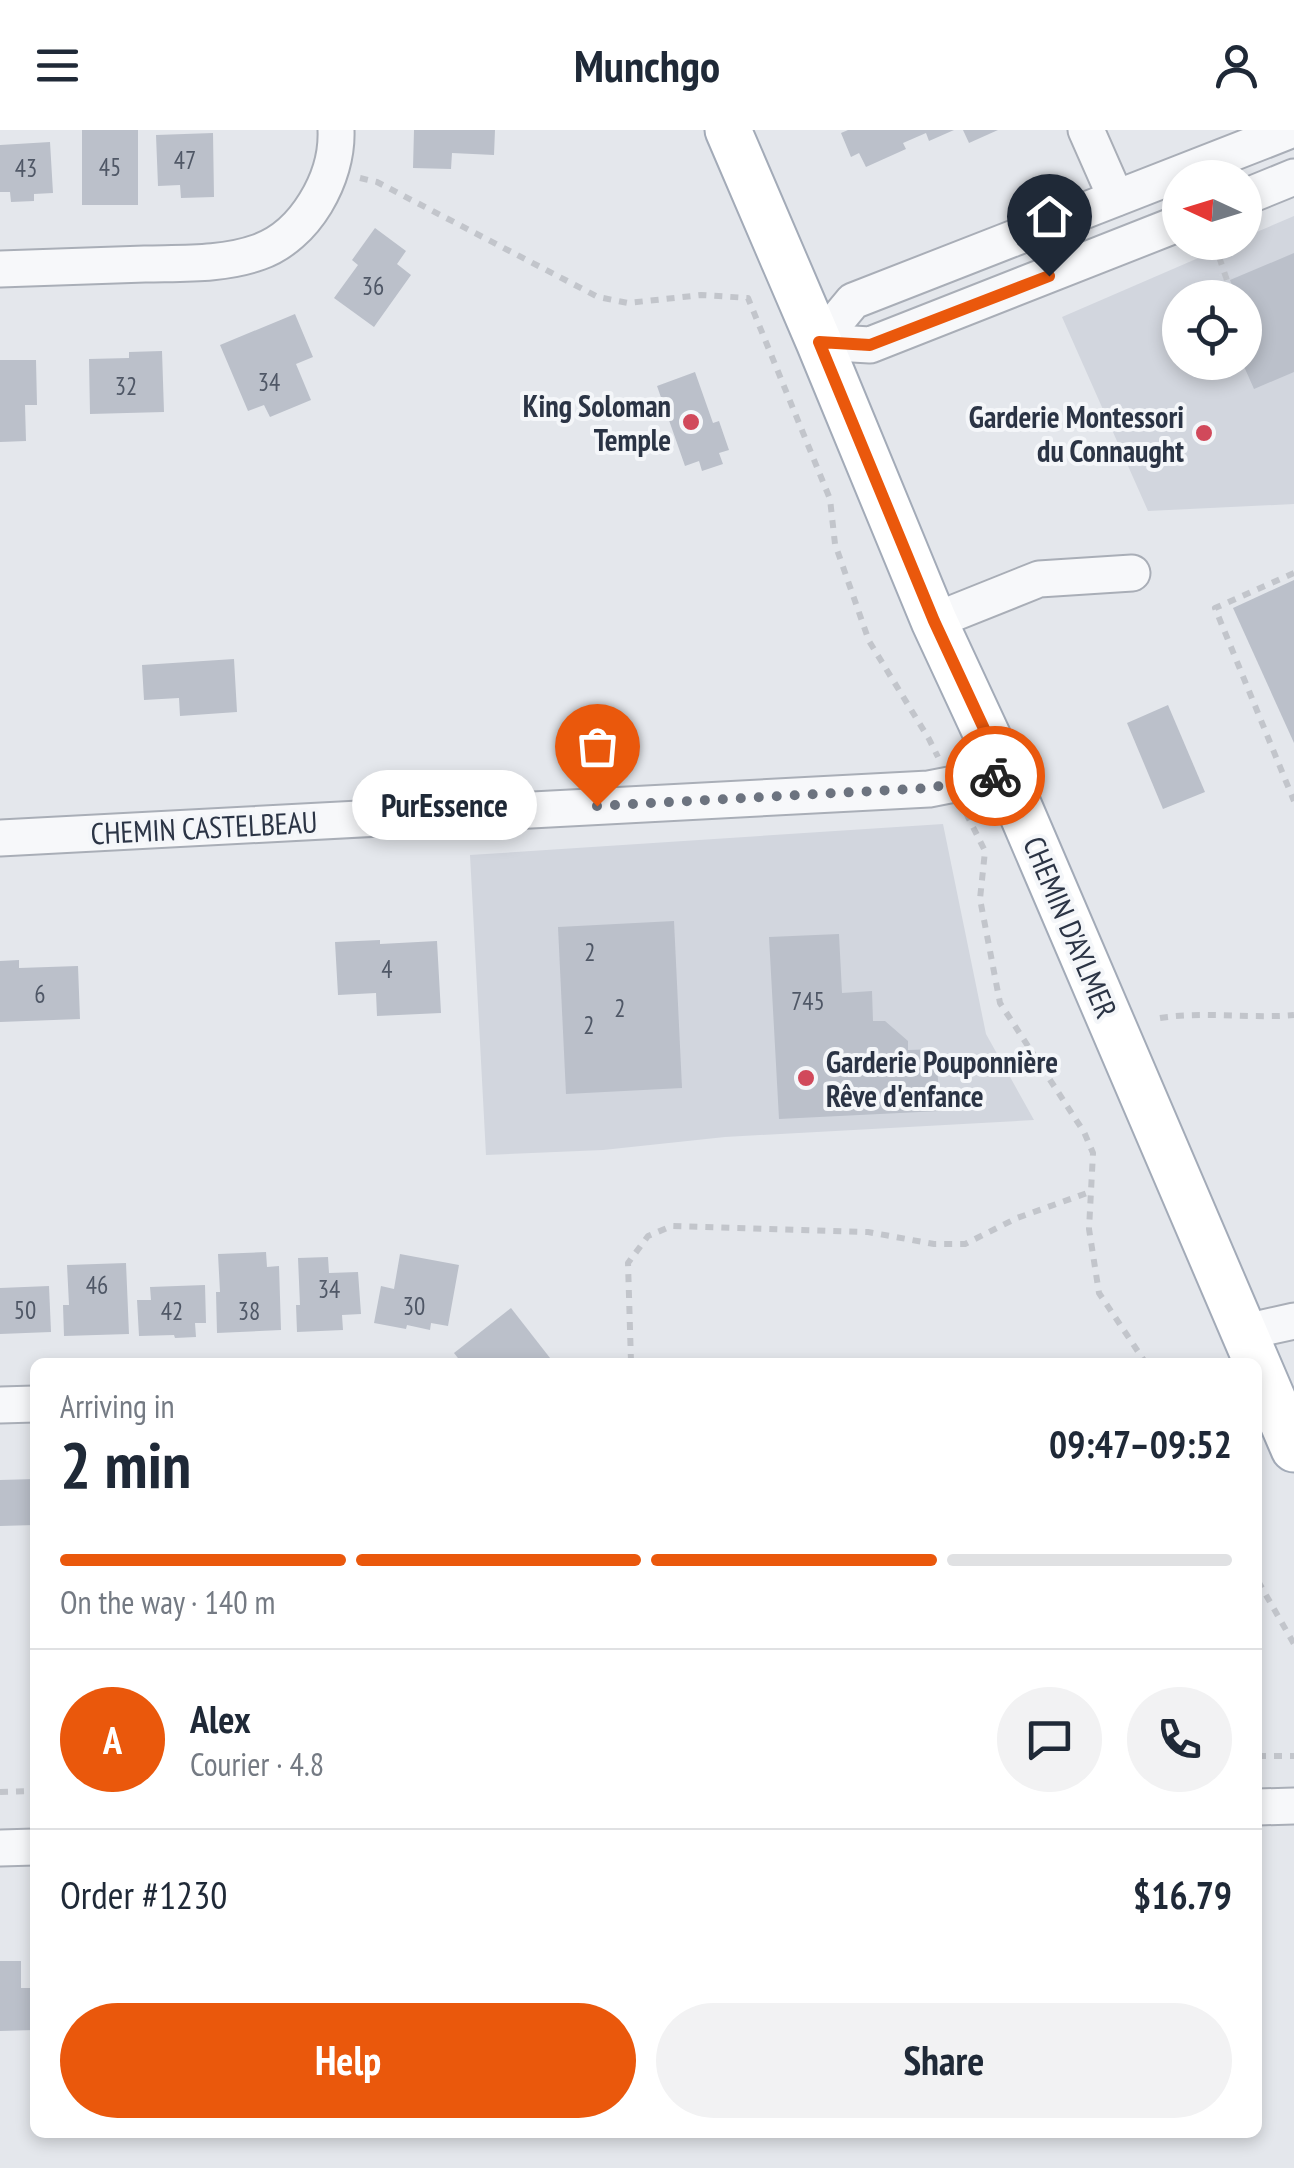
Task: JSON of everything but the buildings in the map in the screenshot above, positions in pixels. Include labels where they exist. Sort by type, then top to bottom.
[{"type":"main road","name":"CHEMIN D'AYLMER","points":[[728,130],[934,621],[1005,774],[1255,1358]]},
{"type":"main road","name":"CHEMIN D'AYLMER","points":[[1262,1374],[1294,1449]]},
{"type":"street","points":[[0,268],[197,263],[236,259],[263,251],[290,234],[320,196],[330,170],[336,130]]},
{"type":"street","points":[[1086,130],[1116,198]]},
{"type":"street","points":[[819,342],[853,301],[1291,130]]},
{"type":"street","points":[[1262,190],[1294,177]]},
{"type":"street","points":[[819,342],[870,345],[1162,230]]},
{"type":"street","points":[[934,621],[1039,579],[1132,573]]},
{"type":"street","name":"CHEMIN CASTELBEAU","points":[[0,838],[889,791],[1005,774]]},
{"type":"street","points":[[1244,1332],[1294,1321]]},
{"type":"street","points":[[0,1405],[30,1404]]},
{"type":"street","points":[[1262,1807],[1294,1806]]},
{"type":"street","points":[[0,1848],[30,1847]]},
{"type":"path","points":[[330,170],[377,182],[598,297],[628,303],[702,295],[748,298],[830,499],[835,544],[868,641],[929,739],[985,851],[980,899],[1000,1004],[1084,1132],[1093,1153],[1089,1229],[1099,1293],[1142,1358]]},
{"type":"path","points":[[1294,574],[1215,608],[1290,780],[1294,800]]},
{"type":"path","points":[[1160,1018],[1189,1013],[1268,1018],[1294,1015]]},
{"type":"path","points":[[631,1358],[628,1263],[648,1236],[672,1226],[868,1232],[934,1244],[965,1244],[1017,1218],[1091,1192]]},
{"type":"path","points":[[1262,1588],[1294,1644]]},
{"type":"path","points":[[1262,1756],[1294,1756]]},
{"type":"path","points":[[0,1792],[30,1791]]},
{"type":"shaded area","name":"Garderie Montessori du Connaught","points":[[1294,216],[1294,504],[1148,511],[1062,317],[1194,260],[1262,260],[1262,230]]},
{"type":"shaded area","points":[[943,824],[986,1034],[1034,1120],[486,1155],[470,855]]},
{"type":"way so far","points":[[597,806],[929,788],[995,776]]},
{"type":"place","name":"King Soloman Temple","points":[[691,422]]},
{"type":"place","name":"Garderie Montessori du Connaught","points":[[1204,433]]},
{"type":"place","name":"PurEssence","points":[[597,806]]},
{"type":"place","name":"Garderie Pouponnière Rêve d'enfance","points":[[806,1078]]},
{"type":"route","points":[[995,776],[1005,774],[934,621],[819,342],[870,345],[1049,276]]}]
